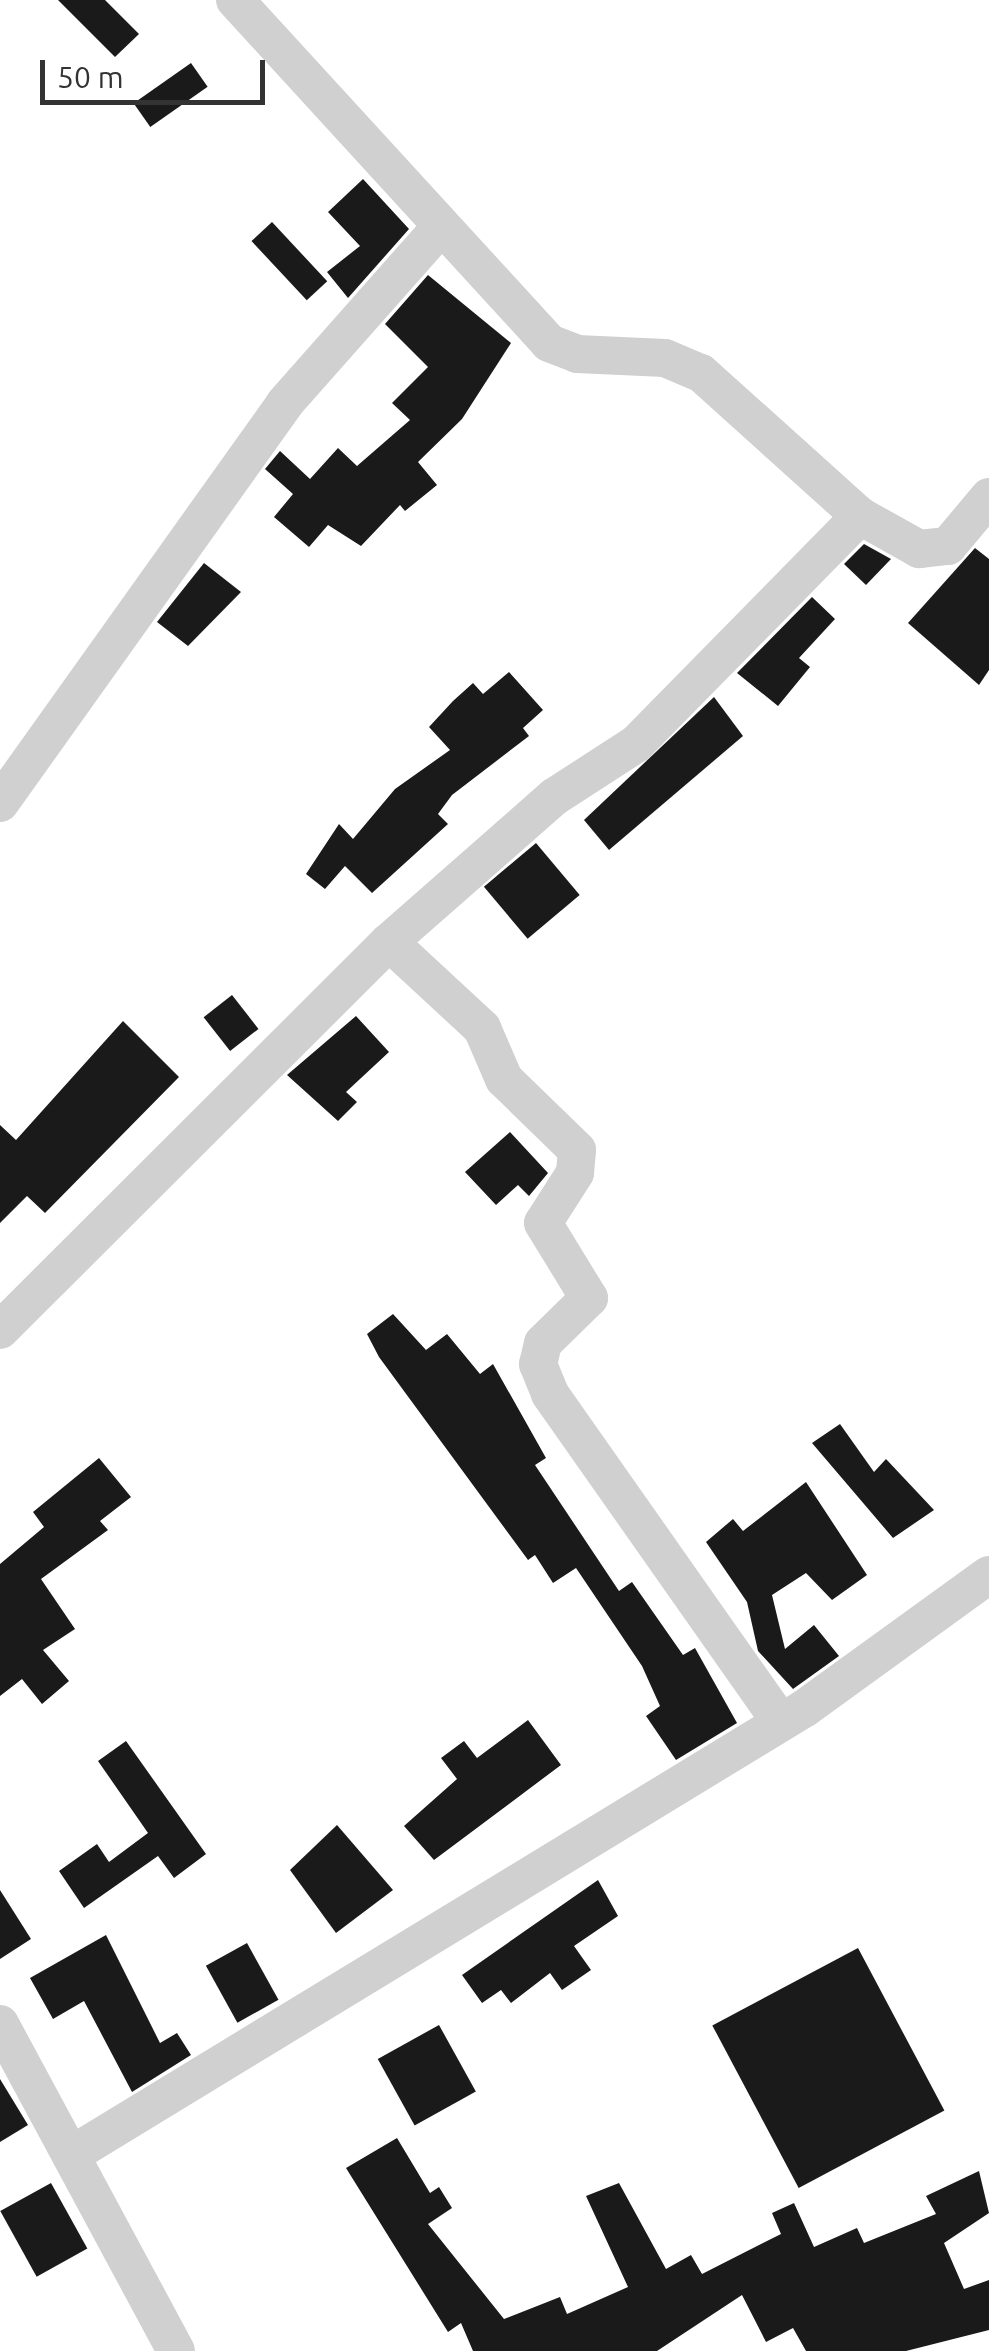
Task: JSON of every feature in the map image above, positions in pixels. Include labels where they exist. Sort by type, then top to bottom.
[{"type":"street","points":[[235,0],[440,230],[549,343],[577,354],[665,358],[701,373],[860,516],[934,552],[989,497]]},
{"type":"street","points":[[0,803],[285,403],[440,230]]},
{"type":"street","points":[[0,1330],[389,942],[554,797],[636,744],[860,516]]},
{"type":"street","points":[[389,942],[482,1028],[504,1079],[577,1150],[576,1172],[543,1223],[589,1298],[543,1343],[538,1364],[550,1394],[780,1721]]},
{"type":"street","points":[[71,2155],[780,1721],[989,1575]]},
{"type":"street","points":[[0,2024],[176,2351]]},
{"type":"building","points":[[58,0],[105,0],[139,34],[115,57]]},
{"type":"building","points":[[191,63],[208,87],[150,127],[134,103]]},
{"type":"building","points":[[363,179],[409,229],[348,298],[327,272],[360,246],[328,212]]},
{"type":"building","points":[[272,222],[327,281],[307,300],[252,241]]},
{"type":"building","points":[[428,275],[511,343],[462,419],[418,462],[437,485],[405,511],[400,505],[361,546],[328,525],[309,547],[274,517],[293,494],[265,469],[280,451],[310,479],[338,448],[357,466],[410,420],[392,403],[428,367],[385,324]]},
{"type":"building","points":[[864,544],[891,559],[866,585],[844,564]]},
{"type":"building","points":[[975,548],[989,559],[989,670],[979,685],[908,623]]},
{"type":"building","points":[[204,563],[241,592],[188,646],[157,622]]},
{"type":"building","points":[[812,597],[835,619],[799,658],[810,667],[778,706],[737,673]]},
{"type":"building","points":[[509,672],[543,710],[523,728],[529,736],[452,795],[438,814],[448,824],[372,893],[345,866],[325,889],[306,874],[339,824],[353,839],[395,789],[450,750],[429,727],[453,701],[473,683],[483,694]]},
{"type":"building","points":[[714,697],[743,736],[609,850],[584,820]]},
{"type":"building","points":[[536,843],[580,895],[528,939],[484,887]]},
{"type":"building","points":[[232,995],[258,1029],[230,1051],[204,1017]]},
{"type":"building","points":[[356,1016],[389,1052],[346,1092],[357,1102],[338,1121],[287,1075]]},
{"type":"building","points":[[123,1021],[179,1077],[45,1213],[27,1196],[0,1223],[0,1125],[16,1140]]},
{"type":"building","points":[[510,1132],[548,1173],[529,1196],[518,1185],[496,1205],[465,1172]]},
{"type":"building","points":[[393,1314],[426,1350],[447,1334],[480,1374],[493,1364],[546,1458],[535,1465],[619,1591],[632,1582],[683,1655],[695,1648],[737,1723],[676,1760],[646,1716],[660,1706],[642,1666],[576,1568],[553,1583],[535,1555],[528,1560],[379,1357],[367,1334]]},
{"type":"building","points":[[840,1424],[874,1472],[886,1459],[934,1510],[893,1538],[812,1443]]},
{"type":"building","points":[[99,1458],[131,1497],[100,1521],[108,1530],[41,1579],[75,1629],[43,1650],[69,1681],[42,1704],[22,1679],[0,1696],[0,1564],[44,1527],[33,1512]]},
{"type":"building","points":[[806,1482],[867,1575],[832,1600],[806,1573],[772,1595],[785,1649],[814,1625],[839,1656],[793,1689],[758,1651],[747,1602],[706,1542],[733,1519],[743,1531]]},
{"type":"building","points":[[528,1720],[561,1765],[434,1860],[404,1826],[457,1779],[441,1758],[464,1741],[477,1758]]},
{"type":"building","points":[[126,1741],[206,1854],[174,1878],[158,1856],[84,1908],[59,1871],[97,1844],[109,1862],[148,1833],[98,1761]]},
{"type":"building","points":[[337,1825],[393,1890],[336,1933],[290,1870]]},
{"type":"building","points":[[598,1880],[618,1916],[574,1946],[591,1970],[562,1990],[550,1973],[511,2003],[501,1990],[482,2003],[462,1975]]},
{"type":"building","points":[[0,1890],[31,1939],[0,1959]]},
{"type":"building","points":[[106,1935],[160,2043],[177,2033],[191,2055],[132,2092],[84,2001],[53,2019],[30,1978]]},
{"type":"building","points":[[247,1943],[279,2000],[237,2023],[206,1966]]},
{"type":"building","points":[[858,1948],[944,2110],[799,2188],[712,2025]]},
{"type":"building","points":[[439,2025],[476,2091],[415,2125],[378,2059]]},
{"type":"building","points":[[0,2079],[28,2125],[0,2142]]},
{"type":"building","points":[[397,2138],[430,2193],[439,2187],[452,2208],[428,2224],[504,2319],[560,2297],[567,2314],[628,2287],[586,2196],[619,2183],[666,2269],[691,2255],[702,2274],[781,2234],[772,2213],[794,2203],[814,2247],[857,2228],[864,2243],[936,2214],[926,2196],[979,2171],[989,2213],[944,2243],[964,2289],[989,2280],[989,2330],[906,2351],[806,2351],[793,2328],[766,2342],[742,2295],[657,2351],[473,2351],[461,2323],[448,2332],[346,2168]]},
{"type":"building","points":[[51,2183],[87,2249],[37,2277],[0,2211]]}]
